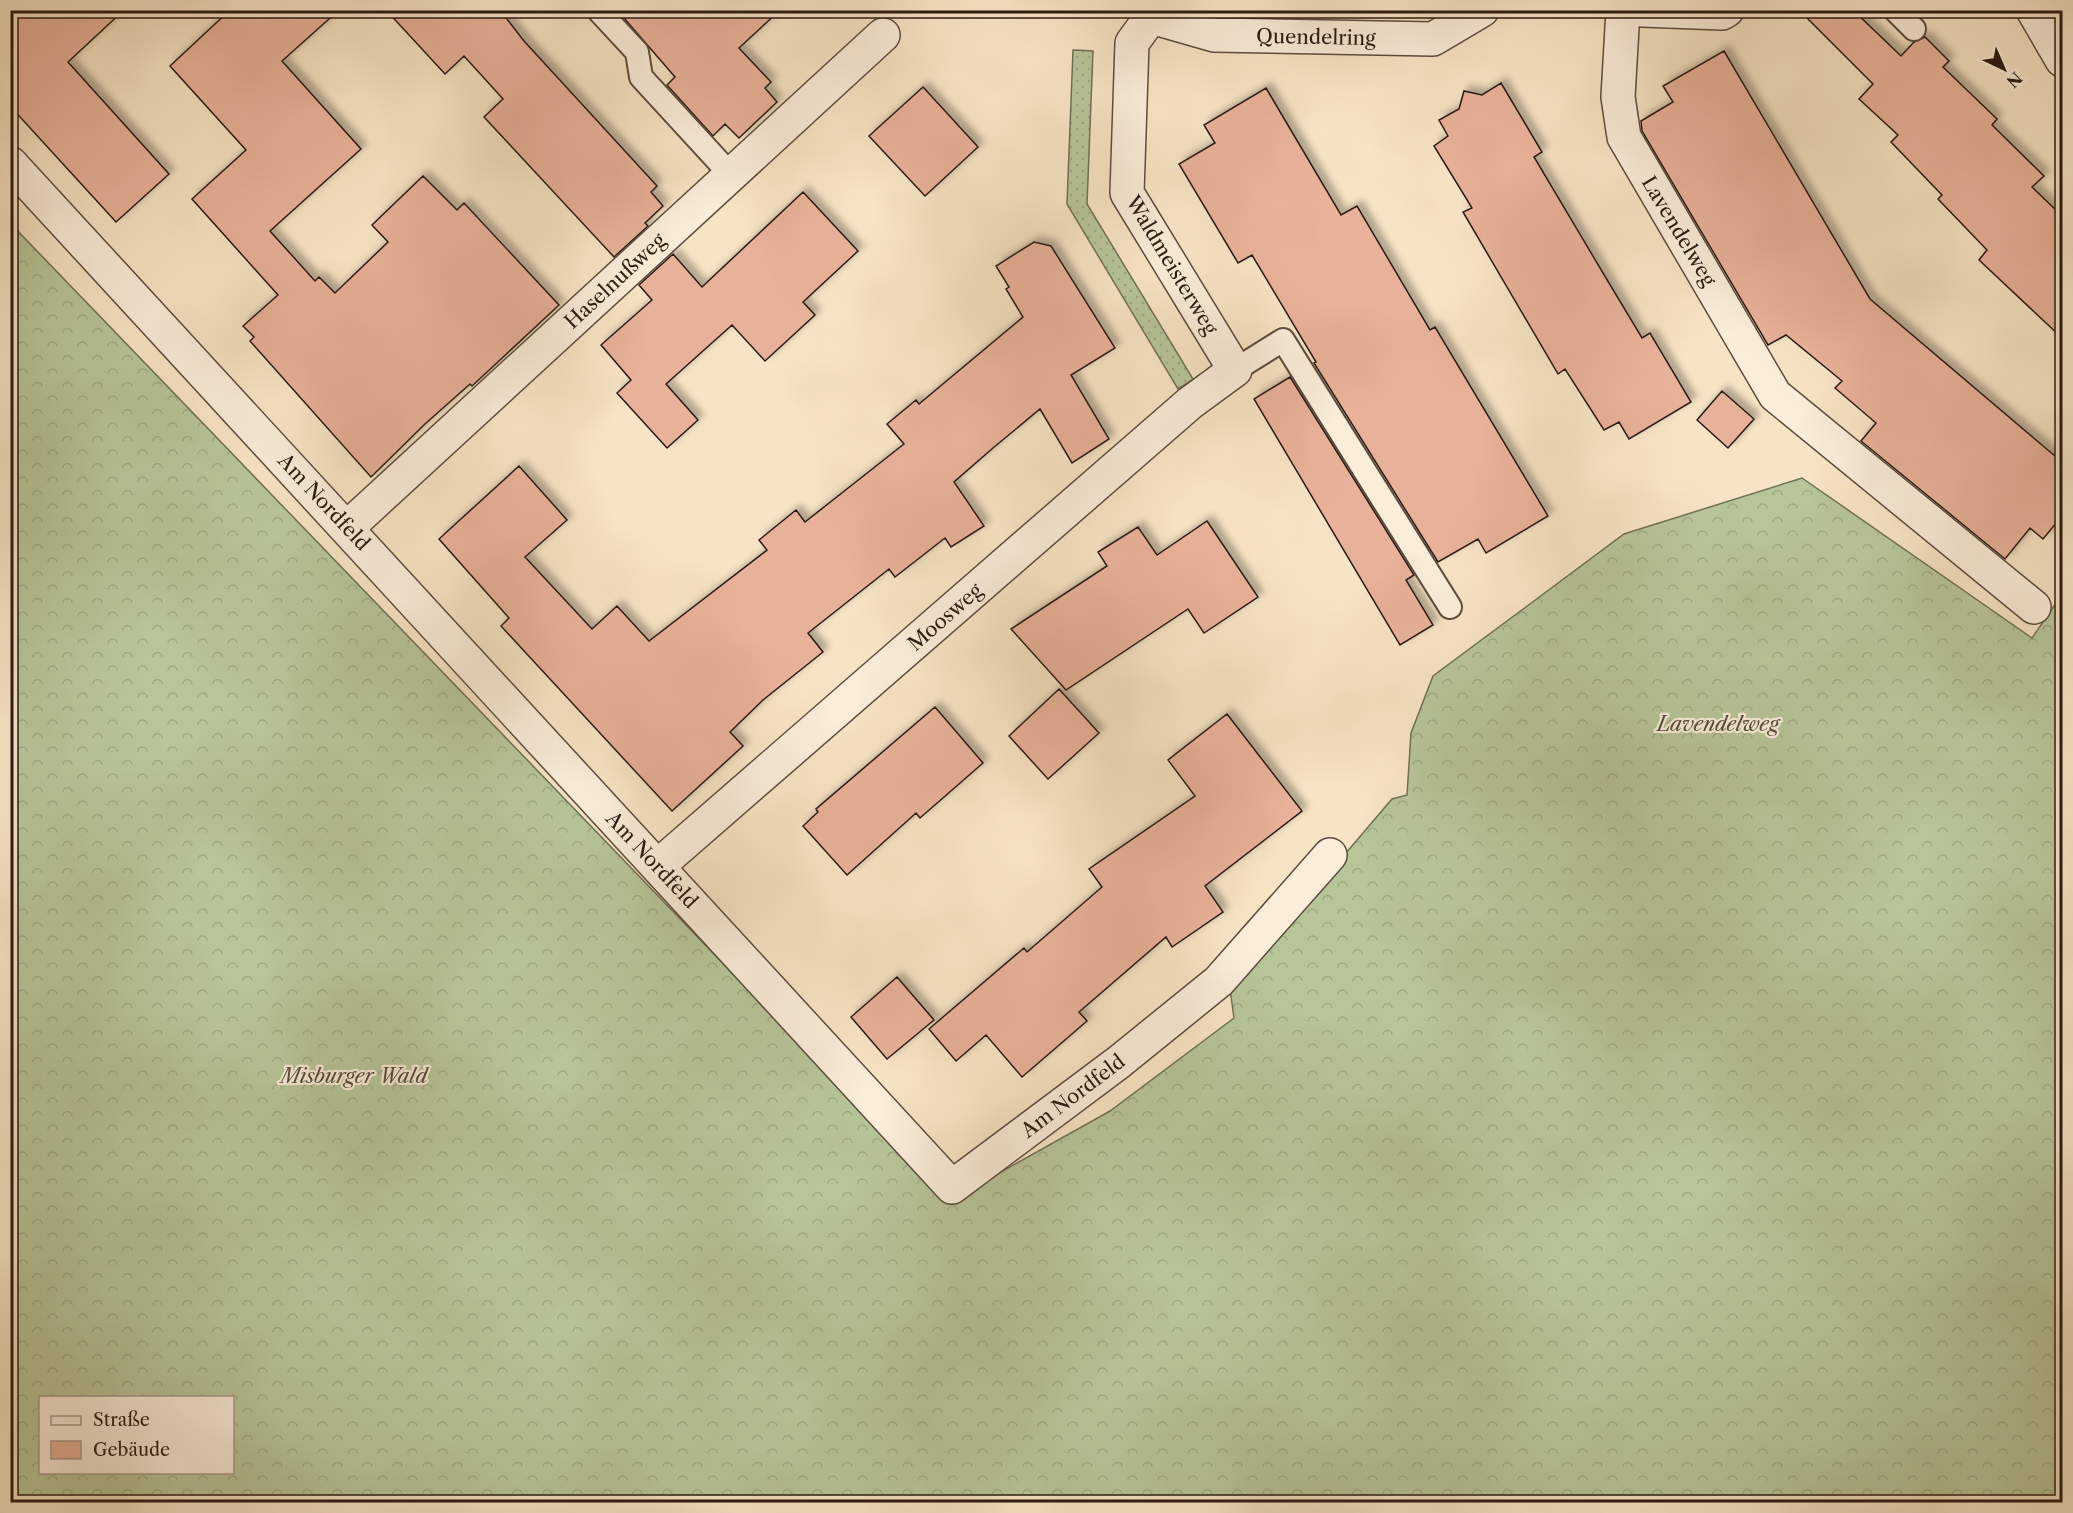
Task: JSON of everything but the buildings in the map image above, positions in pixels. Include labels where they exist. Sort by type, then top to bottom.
[{"type":"street","name":"Quendelring","points":[[1150,14],[1214,34],[1433,39],[1482,10]]},
{"type":"street","name":"Lavendelweg","points":[[1623,10],[1618,96],[1624,137],[1775,394],[2034,607]]},
{"type":"street","points":[[1642,10],[1722,13],[1727,10]]},
{"type":"street","points":[[2033,10],[2062,60]]},
{"type":"street","name":"Waldmeisterweg","points":[[1150,14],[1132,43],[1127,193],[1235,370]]},
{"type":"street","name":"Haselnußweg","points":[[348,527],[884,35]]},
{"type":"street","name":"Am Nordfeld","points":[[10,163],[348,527],[952,1186],[1119,1062],[1219,981],[1330,855]]},
{"type":"street","name":"Moosweg","points":[[658,866],[1190,403],[1235,370]]},
{"type":"lane","points":[[598,10],[637,52],[641,77],[731,175]]},
{"type":"lane","points":[[1895,10],[1914,29]]},
{"type":"lane","points":[[1235,370],[1283,340],[1450,607]]},
{"type":"green space","points":[[1073,50],[1093,51],[1087,204],[1193,379],[1178,389],[1067,204]]},
{"type":"green space","name":"Misburger Wald","points":[[10,223],[951,1200],[1110,1111],[1234,1018],[1230,989],[1392,799],[1407,795],[1411,733],[1433,676],[1624,534],[1802,478],[2032,638],[2058,600],[2062,603],[2062,1502],[11,1502]]}]
